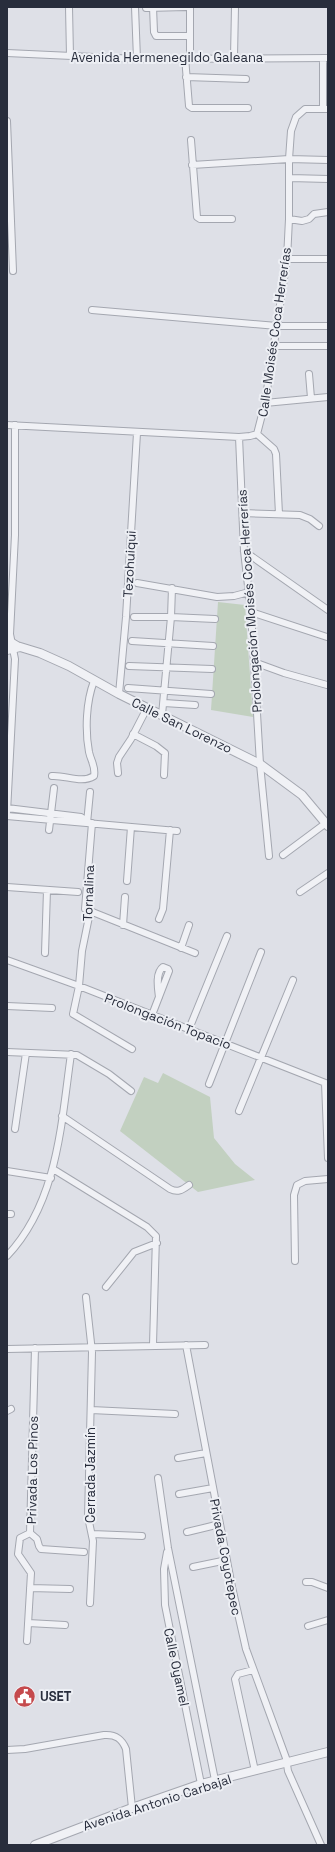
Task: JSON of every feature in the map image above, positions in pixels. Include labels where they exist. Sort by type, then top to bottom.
[{"type":"street","points":[[69,7],[70,56]]},
{"type":"street","points":[[135,7],[137,58]]},
{"type":"street","points":[[146,8],[186,7]]},
{"type":"street","points":[[190,7],[190,36],[186,77],[188,103],[192,108],[248,108]]},
{"type":"street","points":[[234,57],[235,7]]},
{"type":"street","points":[[153,8],[156,36],[190,36]]},
{"type":"street","name":"Avenida Hermenegildo Galeana","points":[[7,53],[137,58],[325,58]]},
{"type":"street","name":"Calle Moisés Coca Herrerías","points":[[7,425],[137,433],[239,437],[257,434],[265,402],[287,258],[291,131],[296,117],[305,109],[326,109],[325,58]]},
{"type":"street","points":[[186,77],[246,79]]},
{"type":"street","points":[[7,121],[13,271]]},
{"type":"street","points":[[191,140],[197,217],[200,219],[232,219]]},
{"type":"street","points":[[192,165],[289,159],[328,160]]},
{"type":"street","points":[[290,178],[328,179]]},
{"type":"street","points":[[289,219],[302,221],[309,219],[314,214],[328,212]]},
{"type":"street","points":[[287,258],[328,259]]},
{"type":"street","points":[[92,310],[276,326],[328,326]]},
{"type":"street","points":[[274,346],[328,346]]},
{"type":"street","points":[[309,374],[311,398]]},
{"type":"street","points":[[265,402],[328,397]]},
{"type":"street","points":[[7,812],[15,659],[10,634],[15,535],[15,425]]},
{"type":"street","name":"Tezohuiqui","points":[[119,694],[126,618],[137,433]]},
{"type":"street","points":[[257,434],[274,449],[276,454],[278,514]]},
{"type":"street","name":"Prolongación Moisés Coca Herrerías","points":[[239,437],[244,551],[251,612],[260,764],[269,856]]},
{"type":"street","points":[[243,513],[300,515],[310,519],[319,526]]},
{"type":"street","points":[[244,551],[328,610]]},
{"type":"street","points":[[137,583],[217,596],[234,596],[249,592]]},
{"type":"street","points":[[162,716],[171,617],[172,588]]},
{"type":"street","points":[[251,612],[327,638]]},
{"type":"street","points":[[134,617],[215,619]]},
{"type":"street","points":[[132,641],[169,642],[213,646]]},
{"type":"street","name":"Calle San Lorenzo","points":[[12,646],[50,657],[162,716],[260,764],[302,795],[327,825]]},
{"type":"street","points":[[254,662],[327,685]]},
{"type":"street","points":[[129,666],[212,669]]},
{"type":"street","points":[[52,776],[85,779],[94,776],[94,767],[89,746],[88,713],[94,681]]},
{"type":"street","points":[[128,688],[211,694]]},
{"type":"street","points":[[164,703],[195,705]]},
{"type":"street","points":[[118,773],[118,760],[147,708]]},
{"type":"street","points":[[133,734],[165,753],[164,775]]},
{"type":"street","points":[[49,830],[54,788]]},
{"type":"street","name":"Tornalina","points":[[90,792],[85,907],[90,912],[82,951],[79,986],[73,1010],[74,1016],[132,1049]]},
{"type":"street","points":[[7,808],[81,817],[89,823]]},
{"type":"street","points":[[7,816],[174,830],[163,909],[159,919]]},
{"type":"street","points":[[283,855],[327,825]]},
{"type":"street","points":[[127,881],[131,827]]},
{"type":"street","points":[[300,892],[328,873]]},
{"type":"street","points":[[7,887],[78,892]]},
{"type":"street","points":[[45,953],[47,890]]},
{"type":"street","points":[[123,925],[125,897]]},
{"type":"street","points":[[90,912],[195,953]]},
{"type":"street","points":[[181,948],[189,925]]},
{"type":"street","points":[[189,1029],[227,936]]},
{"type":"street","points":[[209,1084],[261,952]]},
{"type":"street","name":"Prolongación Topacio","points":[[7,960],[79,986],[327,1083]]},
{"type":"street","points":[[239,1111],[293,980]]},
{"type":"street","points":[[152,1015],[159,997]]},
{"type":"street","points":[[7,1006],[52,1008]]},
{"type":"street","points":[[7,1052],[71,1054],[79,1056],[103,1070],[131,1091]]},
{"type":"street","points":[[15,1129],[26,1052]]},
{"type":"street","points":[[7,1256],[20,1240],[38,1210],[51,1178],[71,1054]]},
{"type":"street","points":[[327,1083],[328,1158]]},
{"type":"street","points":[[62,1116],[175,1192],[180,1191],[189,1185]]},
{"type":"street","points":[[53,1169],[147,1227],[156,1236],[153,1345]]},
{"type":"street","points":[[7,1171],[51,1178]]},
{"type":"street","points":[[295,1261],[294,1195],[297,1185],[305,1181],[328,1179]]},
{"type":"street","points":[[106,1287],[134,1252],[157,1243]]},
{"type":"street","name":"Cerrada Jazmín","points":[[86,1297],[92,1346],[88,1517],[93,1541],[90,1603]]},
{"type":"street","name":"Privada Coyotepec","points":[[186,1345],[239,1622],[248,1658],[286,1758],[290,1777],[321,1845]]},
{"type":"street","points":[[7,1349],[92,1346],[205,1345]]},
{"type":"street","name":"Privada Los Pinos","points":[[27,1641],[31,1571],[18,1554],[20,1538],[30,1533],[34,1348]]},
{"type":"street","points":[[91,1410],[175,1414]]},
{"type":"street","points":[[178,1458],[206,1453]]},
{"type":"street","points":[[158,1478],[168,1548],[215,1780]]},
{"type":"street","points":[[179,1494],[213,1488]]},
{"type":"street","points":[[187,1532],[220,1524]]},
{"type":"street","points":[[30,1533],[37,1539],[38,1546],[41,1549],[84,1552]]},
{"type":"street","points":[[92,1534],[142,1536]]},
{"type":"street","name":"Calle Oyamel","points":[[168,1548],[164,1569],[164,1605],[201,1784]]},
{"type":"street","points":[[193,1567],[227,1560]]},
{"type":"street","points":[[306,1582],[312,1582],[328,1588]]},
{"type":"street","points":[[30,1588],[70,1589]]},
{"type":"street","points":[[308,1626],[328,1620]]},
{"type":"street","points":[[28,1623],[65,1625]]},
{"type":"street","points":[[176,1663],[190,1661]]},
{"type":"street","points":[[253,1670],[238,1674],[235,1680],[256,1771]]},
{"type":"street","points":[[7,1750],[25,1749],[104,1735],[116,1736],[122,1740],[126,1749],[132,1808]]},
{"type":"street","name":"Avenida Antonio Carbajal","points":[[34,1845],[201,1784],[328,1752]]},
{"type":"green space","points":[[218,602],[245,605],[253,717],[211,710]]},
{"type":"green space","points":[[163,1073],[210,1097],[214,1138],[235,1164],[255,1180],[198,1192],[120,1131],[144,1077],[158,1083]]},
{"type":"place","name":"USET","points":[[24,1696]]}]
